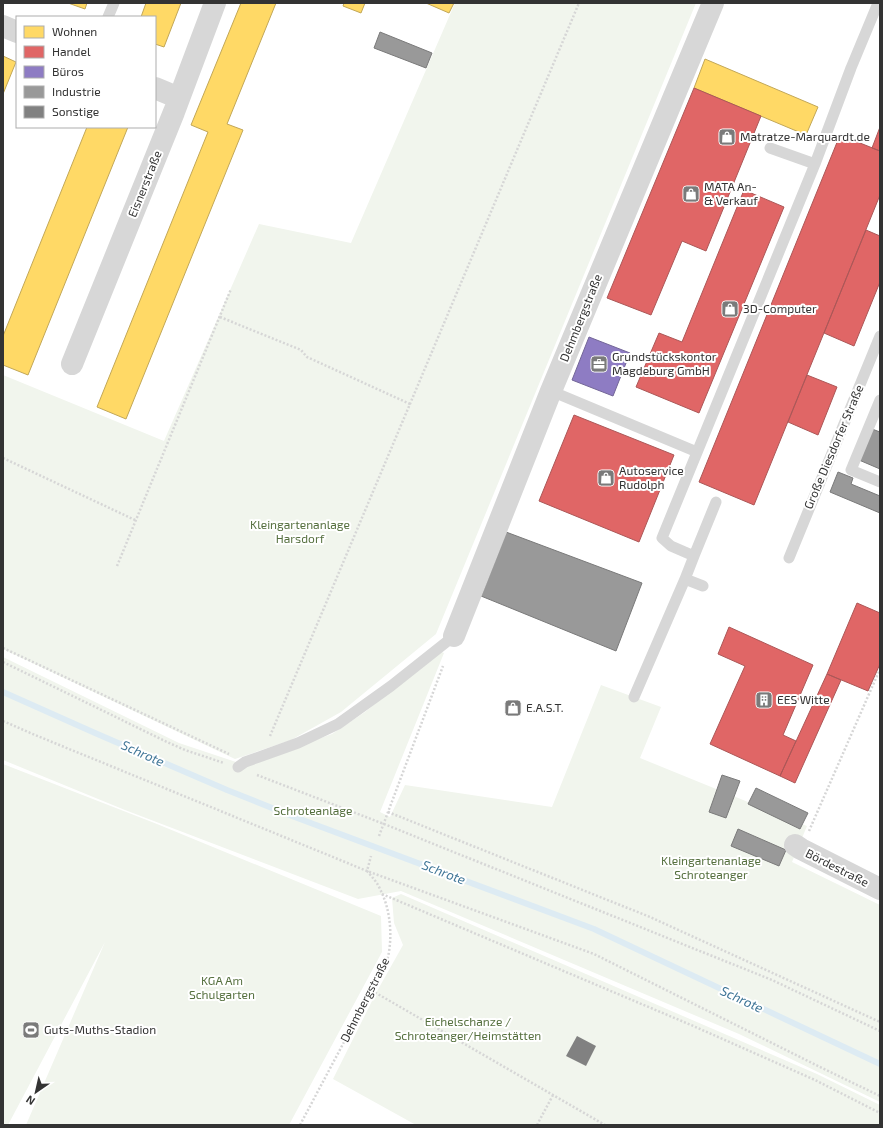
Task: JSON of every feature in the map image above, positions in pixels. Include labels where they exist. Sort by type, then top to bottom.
[{"type":"street","name":"Eisnerstraße","points":[[72,364],[179,98],[215,3]]},
{"type":"street","name":"Dehmbergstraße","points":[[454,636],[551,391],[713,3]]},
{"type":"street","points":[[3,26],[16,32]]},
{"type":"street","points":[[156,88],[179,98]]},
{"type":"street","name":"Bördestraße","points":[[798,847],[880,890]]},
{"type":"lane","points":[[108,16],[114,3]]},
{"type":"lane","points":[[694,556],[671,546],[662,538],[815,164],[851,68],[878,3]]},
{"type":"lane","points":[[770,148],[815,164]]},
{"type":"lane","name":"Große Diesdorfer Straße","points":[[788,558],[880,336]]},
{"type":"lane","points":[[551,391],[697,452]]},
{"type":"lane","points":[[880,400],[851,470],[880,482]]},
{"type":"lane","points":[[634,697],[686,579],[716,502]]},
{"type":"lane","points":[[686,579],[703,586]]},
{"type":"lane","points":[[236,762],[245,762],[298,743],[338,724],[391,686],[454,636]]},
{"type":"path","points":[[267,742],[579,3]]},
{"type":"path","points":[[117,566],[231,289]]},
{"type":"path","points":[[220,317],[301,350],[307,357],[410,404]]},
{"type":"path","points":[[3,458],[135,520]]},
{"type":"path","points":[[3,648],[236,762],[384,824],[772,980],[880,1030]]},
{"type":"path","points":[[3,662],[171,744],[236,762]]},
{"type":"path","points":[[379,836],[443,665]]},
{"type":"path","points":[[798,847],[880,669]]},
{"type":"path","points":[[3,721],[367,871],[594,954],[880,1096]]},
{"type":"path","points":[[388,812],[650,917],[880,1022]]},
{"type":"path","points":[[367,871],[371,856]]},
{"type":"path","name":"Dehmbergstraße","points":[[300,1125],[384,967],[389,952],[389,920],[382,894],[376,882],[367,871]]},
{"type":"path","points":[[382,894],[712,1034],[815,1080],[880,1113]]},
{"type":"path","points":[[372,990],[376,994],[605,1125]]},
{"type":"path","points":[[537,1125],[554,1095]]},
{"type":"green space","name":"Kleingartenanlage Harsdorf","points":[[455,3],[696,3],[436,634],[341,712],[291,740],[235,759],[3,649],[3,375],[164,441],[259,224],[351,243]]},
{"type":"green space","points":[[439,651],[444,653],[380,812],[390,817],[405,785],[552,807],[601,685],[661,707],[640,758],[807,826],[792,862],[880,905],[880,1102],[739,1034],[401,891],[358,899],[125,810],[3,760],[3,657],[179,743],[245,765],[332,734],[365,712]]},
{"type":"green space","name":"KGA Am Schulgarten","points":[[3,764],[157,824],[381,916],[382,952],[289,1125],[26,1125],[105,942],[8,1125],[3,1125]]},
{"type":"green space","name":"Eichelschanze / Schroteanger/Heimstätten","points":[[401,894],[817,1074],[880,1105],[880,1125],[416,1125],[333,1079],[376,993],[403,945],[394,923],[392,898]]},
{"type":"building: Wohnen","points":[[68,3],[87,3],[85,9]]},
{"type":"building: Wohnen","points":[[146,3],[181,3],[164,47],[156,44],[156,16],[141,16]]},
{"type":"building: Wohnen","points":[[241,3],[276,3],[227,124],[243,130],[126,419],[97,407],[208,132],[191,125]]},
{"type":"building: Wohnen","points":[[344,3],[365,3],[361,13],[343,6]]},
{"type":"building: Wohnen","points":[[426,3],[454,3],[449,13]]},
{"type":"building: Wohnen","points":[[3,56],[16,62],[3,94]]},
{"type":"building: Wohnen","points":[[705,59],[818,107],[806,135],[694,88]]},
{"type":"building: Wohnen","points":[[87,128],[128,128],[28,375],[3,365],[3,336]]},
{"type":"building: Handel","points":[[694,88],[761,116],[706,251],[682,241],[651,315],[607,298]]},
{"type":"building: Handel","points":[[880,127],[880,151],[872,148]]},
{"type":"building: Handel","points":[[840,135],[880,151],[880,195],[754,505],[699,482]]},
{"type":"building: Handel","points":[[744,190],[784,207],[699,413],[636,387],[659,333],[682,342]]},
{"type":"building: Handel","points":[[866,230],[880,236],[880,282],[854,346],[824,333]]},
{"type":"building: Handel","points":[[807,375],[837,387],[818,435],[788,422]]},
{"type":"building: Handel","name":"Autoservice Rudolph","points":[[574,415],[674,455],[639,542],[539,501]]},
{"type":"building: Handel","points":[[857,603],[880,613],[880,664],[868,691],[827,674]]},
{"type":"building: Handel","name":"EES Witte","points":[[729,627],[813,665],[783,735],[796,741],[780,776],[710,744],[745,666],[718,654]]},
{"type":"building: Handel","points":[[827,674],[841,680],[795,783],[780,776]]},
{"type":"building: Büros","points":[[589,337],[630,353],[613,396],[572,380]]},
{"type":"building: Industrie","points":[[380,32],[432,53],[426,68],[374,48]]},
{"type":"building: Industrie","points":[[872,429],[880,432],[880,469],[859,460]]},
{"type":"building: Industrie","points":[[838,472],[853,478],[851,484],[880,496],[880,513],[830,492]]},
{"type":"building: Industrie","points":[[506,532],[642,583],[616,651],[481,596]]},
{"type":"building: Industrie","points":[[722,775],[740,781],[726,818],[709,812]]},
{"type":"building: Industrie","points":[[756,788],[808,813],[800,829],[748,804]]},
{"type":"building: Industrie","points":[[738,829],[786,850],[779,866],[731,846]]},
{"type":"building: Sonstige","points":[[577,1036],[596,1046],[586,1066],[566,1056]]},
{"type":"waterway","name":"Schrote","points":[[3,692],[227,790],[292,816],[594,929],[880,1064]]},
{"type":"place","name":"Matratze-Marquardt.de","points":[[727,137]]},
{"type":"place","name":"MATA An- & Verkauf","points":[[691,194]]},
{"type":"place","name":"3D-Computer","points":[[730,309]]},
{"type":"place","name":"Grundstückskontor Magdeburg GmbH","points":[[599,364]]},
{"type":"place","name":"Autoservice Rudolph","points":[[606,478]]},
{"type":"place","name":"EES Witte","points":[[764,700]]},
{"type":"place","name":"E.A.S.T.","points":[[513,708]]},
{"type":"place","name":"Guts-Muths-Stadion","points":[[31,1030]]},
{"type":"park label","name":"Schroteanlage","points":[[313,811]]},
{"type":"park label","name":"Kleingartenanlage Schroteanger","points":[[711,868]]}]
